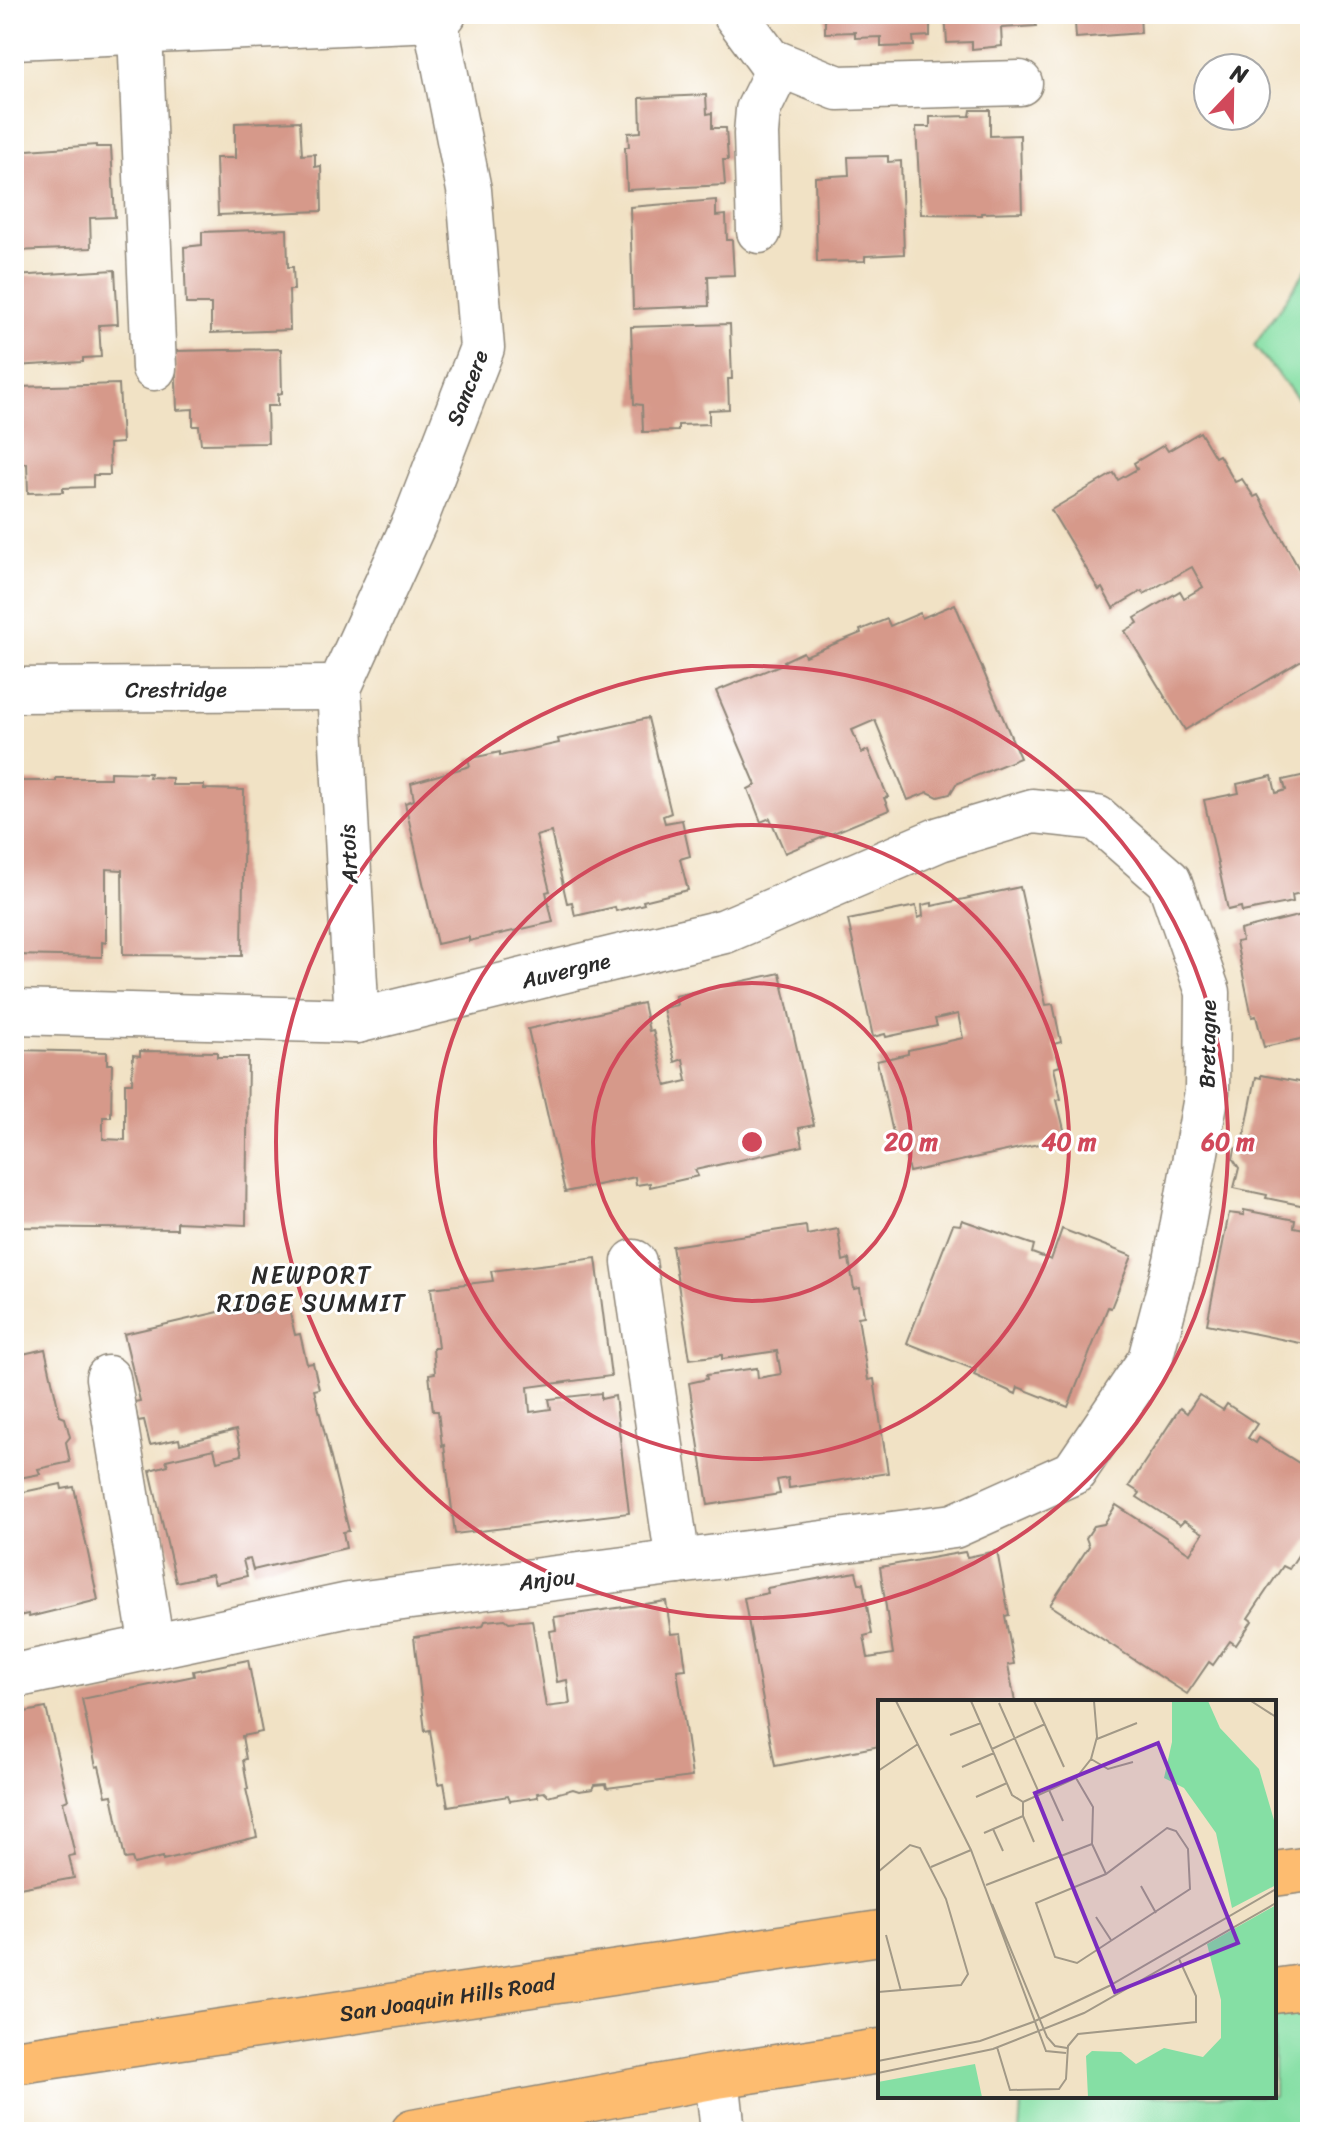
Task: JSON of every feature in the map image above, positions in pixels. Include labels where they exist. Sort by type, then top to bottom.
[{"type":"main road","points":[[1276,1874],[1310,1869]]},
{"type":"main road","name":"San Joaquin Hills Road","points":[[14,2062],[878,1933]]},
{"type":"main road","points":[[1276,1991],[1310,1986]]},
{"type":"main road","points":[[413,2132],[717,2076],[878,2051]]},
{"type":"street","points":[[735,14],[769,60],[838,88],[1020,83]]},
{"type":"street","points":[[30,29],[140,31],[440,17]]},
{"type":"street","name":"Sancere","points":[[339,688],[415,521],[482,348],[469,190],[440,17]]},
{"type":"street","points":[[140,31],[154,368]]},
{"type":"street","points":[[759,231],[758,110],[780,65]]},
{"type":"street","name":"Crestridge","points":[[14,690],[339,688]]},
{"type":"street","name":"Artois","points":[[339,688],[357,1021]]},
{"type":"street","name":"Auvergne","points":[[14,1012],[357,1021],[725,931],[940,839],[1033,811],[1097,818]]},
{"type":"street","name":"Bretagne","points":[[1074,1472],[1150,1360],[1176,1261],[1207,1092],[1208,992],[1169,881],[1097,818]]},
{"type":"street","points":[[634,1262],[678,1562]]},
{"type":"street","points":[[108,1378],[152,1647]]},
{"type":"street","name":"Anjou","points":[[14,1676],[349,1605],[954,1526],[1074,1472]]},
{"type":"street","points":[[717,2076],[723,2132]]},
{"type":"green space","points":[[1310,264],[1310,413],[1254,346]]},
{"type":"green space","points":[[1310,1999],[1310,2132],[1019,2132],[1022,2098],[1276,2098],[1276,2005]]},
{"type":"building","points":[[825,14],[930,14],[930,36],[913,37],[914,46],[881,47],[881,37],[855,38],[855,32],[825,33]]},
{"type":"building","points":[[945,14],[1035,14],[1036,26],[1001,28],[1002,46],[972,49],[972,42],[947,43]]},
{"type":"building","points":[[1053,14],[1140,14],[1141,33],[1076,38],[1075,22],[1053,22]]},
{"type":"building","points":[[706,95],[707,114],[712,113],[712,128],[726,128],[728,160],[723,160],[725,185],[627,190],[625,147],[629,147],[628,133],[641,132],[640,98]]},
{"type":"building","points":[[971,110],[990,110],[990,136],[1020,135],[1022,212],[921,214],[916,127],[930,127],[930,117],[970,116]]},
{"type":"building","points":[[300,121],[302,155],[315,154],[315,167],[321,166],[322,211],[218,215],[216,158],[235,158],[235,123]]},
{"type":"building","points":[[96,145],[111,147],[115,217],[90,218],[91,248],[14,251],[14,151]]},
{"type":"building","points":[[888,156],[888,162],[901,161],[904,254],[865,256],[865,261],[817,262],[815,177],[849,175],[848,157]]},
{"type":"building","points":[[716,200],[716,216],[726,215],[727,240],[732,240],[734,275],[708,276],[709,306],[633,309],[630,207]]},
{"type":"building","points":[[287,229],[288,267],[293,267],[294,290],[289,290],[290,330],[211,333],[211,304],[186,304],[184,247],[202,245],[202,232]]},
{"type":"building","points":[[115,270],[118,324],[99,325],[101,357],[83,358],[83,362],[15,366],[14,276]]},
{"type":"building","points":[[730,324],[732,379],[728,379],[729,409],[709,410],[709,424],[678,425],[678,431],[643,432],[642,405],[634,404],[631,327]]},
{"type":"building","points":[[281,349],[282,393],[278,394],[278,406],[267,406],[268,443],[201,444],[199,426],[193,426],[193,409],[177,410],[175,351]]},
{"type":"building","points":[[119,384],[122,443],[109,444],[110,475],[93,475],[93,487],[28,493],[27,463],[21,464],[18,387]]},
{"type":"building","points":[[1200,432],[1235,482],[1242,479],[1254,497],[1258,495],[1304,578],[1310,592],[1310,655],[1185,730],[1125,631],[1138,623],[1135,618],[1180,591],[1184,598],[1203,587],[1192,567],[1113,608],[1051,510],[1114,473],[1118,480],[1137,469],[1134,463],[1164,445],[1168,451]]},
{"type":"building","points":[[955,604],[1020,758],[956,784],[950,794],[938,797],[928,792],[908,800],[875,720],[852,730],[862,753],[868,750],[888,797],[884,798],[889,810],[785,853],[770,818],[761,822],[748,789],[756,785],[716,691],[785,663],[803,652],[805,656],[861,633],[860,630],[887,619],[890,626],[920,613],[922,618]]},
{"type":"building","points":[[648,718],[671,813],[663,816],[665,823],[682,820],[690,856],[680,859],[688,890],[616,911],[615,907],[575,916],[572,902],[567,903],[551,832],[536,836],[550,891],[546,892],[553,922],[469,941],[469,937],[437,944],[405,803],[414,800],[411,783],[470,766],[468,759],[500,752],[500,756],[559,743],[558,739]]},
{"type":"building","points":[[110,772],[150,773],[149,777],[172,778],[172,785],[244,790],[242,956],[123,955],[122,870],[106,869],[106,943],[102,942],[102,957],[14,955],[14,781],[110,778]]},
{"type":"building","points":[[1310,774],[1310,891],[1292,895],[1293,902],[1242,912],[1241,907],[1228,910],[1204,800],[1239,793],[1237,784],[1272,776],[1276,793],[1286,790],[1283,780]]},
{"type":"building","points":[[1020,887],[1046,1005],[1053,1004],[1061,1042],[1054,1044],[1060,1066],[1054,1068],[1061,1099],[1057,1100],[1066,1138],[909,1172],[902,1141],[895,1142],[877,1061],[908,1054],[908,1050],[963,1038],[958,1014],[935,1019],[937,1026],[873,1037],[848,920],[916,906],[918,918],[923,916],[922,905],[932,903],[932,906]]},
{"type":"building","points":[[1310,913],[1310,1037],[1264,1047],[1256,1016],[1252,1017],[1236,942],[1242,941],[1240,930]]},
{"type":"building","points":[[780,973],[814,1125],[799,1128],[803,1146],[695,1170],[698,1176],[650,1187],[650,1183],[636,1185],[635,1177],[565,1192],[528,1029],[643,1003],[649,1031],[653,1030],[666,1086],[687,1081],[683,1059],[675,1062],[663,1008],[677,1005],[675,996]]},
{"type":"building","points":[[14,1050],[107,1052],[107,1064],[112,1064],[111,1117],[103,1117],[103,1139],[125,1140],[125,1083],[132,1083],[133,1055],[140,1056],[140,1051],[217,1052],[217,1057],[248,1057],[246,1225],[177,1222],[177,1229],[14,1227]]},
{"type":"building","points":[[1261,1075],[1310,1084],[1310,1207],[1234,1188],[1239,1168],[1233,1159],[1235,1149],[1243,1143],[1256,1077],[1261,1078]]},
{"type":"building","points":[[1244,1210],[1295,1220],[1294,1227],[1310,1230],[1310,1345],[1207,1324],[1229,1213],[1244,1215]]},
{"type":"building","points":[[962,1220],[1034,1245],[1032,1253],[1051,1260],[1062,1229],[1132,1256],[1068,1407],[1018,1387],[1016,1394],[974,1375],[976,1370],[907,1343],[953,1224],[960,1225]]},
{"type":"building","points":[[806,1226],[807,1235],[838,1229],[843,1261],[849,1259],[854,1289],[860,1288],[864,1316],[858,1317],[868,1380],[874,1379],[888,1473],[789,1488],[788,1478],[777,1480],[780,1494],[708,1505],[689,1383],[707,1379],[706,1375],[757,1368],[758,1378],[781,1374],[777,1351],[722,1359],[722,1355],[690,1359],[672,1246]]},
{"type":"building","points":[[596,1258],[611,1376],[528,1387],[530,1412],[551,1409],[549,1399],[601,1393],[601,1399],[615,1396],[629,1513],[455,1534],[444,1445],[438,1411],[433,1411],[429,1374],[435,1373],[433,1348],[438,1348],[431,1288],[493,1281],[491,1271]]},
{"type":"building","points":[[249,1305],[251,1313],[288,1305],[295,1335],[300,1334],[307,1364],[313,1363],[319,1389],[314,1390],[349,1531],[343,1532],[346,1548],[253,1570],[250,1559],[243,1560],[247,1576],[215,1583],[212,1574],[176,1582],[150,1470],[168,1465],[166,1460],[214,1449],[217,1461],[242,1455],[236,1430],[180,1444],[179,1439],[150,1445],[144,1420],[138,1421],[134,1402],[140,1401],[124,1334]]},
{"type":"building","points":[[45,1349],[60,1416],[65,1418],[70,1437],[66,1442],[70,1462],[38,1469],[40,1474],[14,1479],[14,1356]]},
{"type":"building","points":[[1199,1395],[1223,1410],[1227,1404],[1257,1424],[1248,1438],[1256,1443],[1259,1438],[1310,1470],[1310,1537],[1289,1569],[1283,1566],[1248,1618],[1252,1621],[1236,1645],[1230,1641],[1213,1665],[1209,1662],[1187,1694],[1050,1605],[1089,1546],[1086,1538],[1094,1526],[1104,1524],[1116,1505],[1190,1553],[1203,1533],[1184,1521],[1180,1525],[1137,1497],[1140,1493],[1129,1486],[1180,1408],[1187,1413]]},
{"type":"building","points":[[61,1484],[62,1489],[74,1487],[98,1600],[29,1617],[28,1614],[14,1617],[14,1494]]},
{"type":"building","points":[[997,1551],[1009,1615],[1005,1616],[1014,1664],[1008,1665],[1015,1700],[878,1700],[878,1746],[775,1766],[744,1598],[768,1593],[767,1588],[856,1572],[859,1583],[863,1583],[872,1634],[864,1636],[868,1658],[893,1654],[880,1567],[965,1552],[967,1557]]},
{"type":"building","points":[[666,1601],[671,1634],[681,1633],[686,1669],[677,1670],[692,1777],[607,1788],[606,1784],[595,1785],[593,1789],[573,1789],[548,1796],[544,1792],[537,1793],[538,1797],[510,1801],[508,1796],[448,1806],[444,1783],[438,1784],[430,1730],[425,1731],[414,1637],[483,1626],[485,1621],[532,1620],[546,1707],[570,1704],[567,1680],[557,1682],[550,1631],[556,1630],[554,1617]]},
{"type":"building","points":[[248,1660],[262,1732],[242,1736],[246,1789],[257,1837],[163,1860],[163,1857],[134,1864],[132,1858],[125,1859],[112,1795],[106,1796],[99,1766],[96,1767],[82,1699],[194,1676],[193,1671]]},
{"type":"building","points":[[46,1708],[68,1800],[63,1802],[75,1855],[69,1856],[74,1878],[14,1889],[14,1714]]},
{"type":"district","name":"NEWPORT RIDGE SUMMIT","points":[[312,1289]]}]
